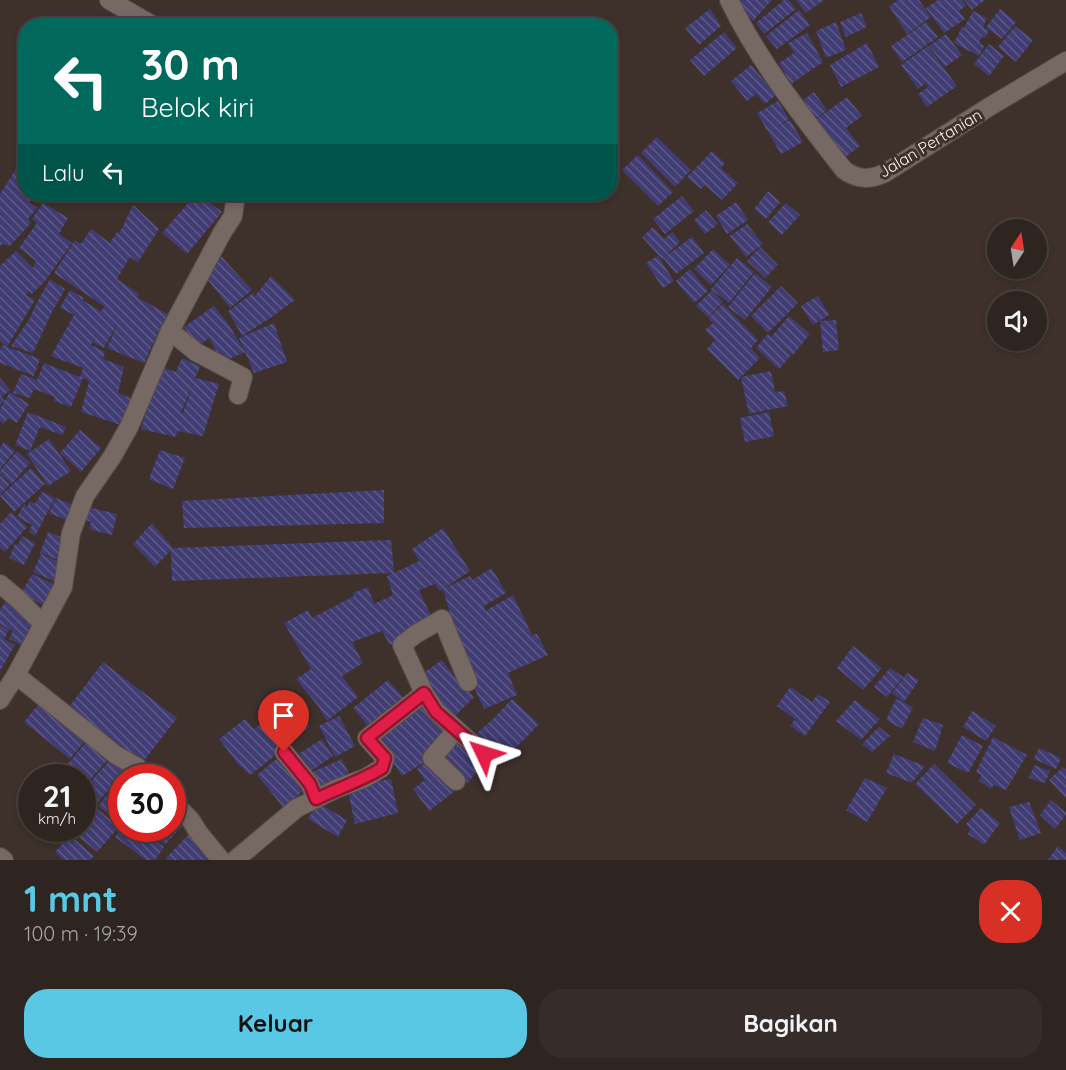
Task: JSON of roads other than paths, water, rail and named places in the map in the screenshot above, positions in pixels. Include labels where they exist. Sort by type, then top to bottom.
[{"type":"street","points":[[109,0],[140,18]]},
{"type":"street","name":"Jalan Pertanian","points":[[729,0],[741,24],[782,89],[844,170],[858,178],[869,179],[885,173],[1066,61]]},
{"type":"street","points":[[0,700],[16,675],[63,587],[71,533],[85,496],[129,427],[170,332],[233,216],[235,201]]},
{"type":"street","points":[[170,332],[196,352],[243,377],[238,395]]},
{"type":"street","points":[[0,585],[43,624]]},
{"type":"street","points":[[468,682],[442,619],[402,645],[424,693],[436,712],[484,754]]},
{"type":"street","points":[[16,675],[116,755],[132,764]]},
{"type":"street","points":[[236,860],[297,808],[365,778],[382,768],[385,758],[367,738],[424,693]]},
{"type":"street","points":[[456,730],[432,758],[456,781]]},
{"type":"street","points":[[284,752],[310,784],[316,799]]},
{"type":"street","points":[[186,815],[221,860]]},
{"type":"street","points":[[0,857],[4,860]]}]
